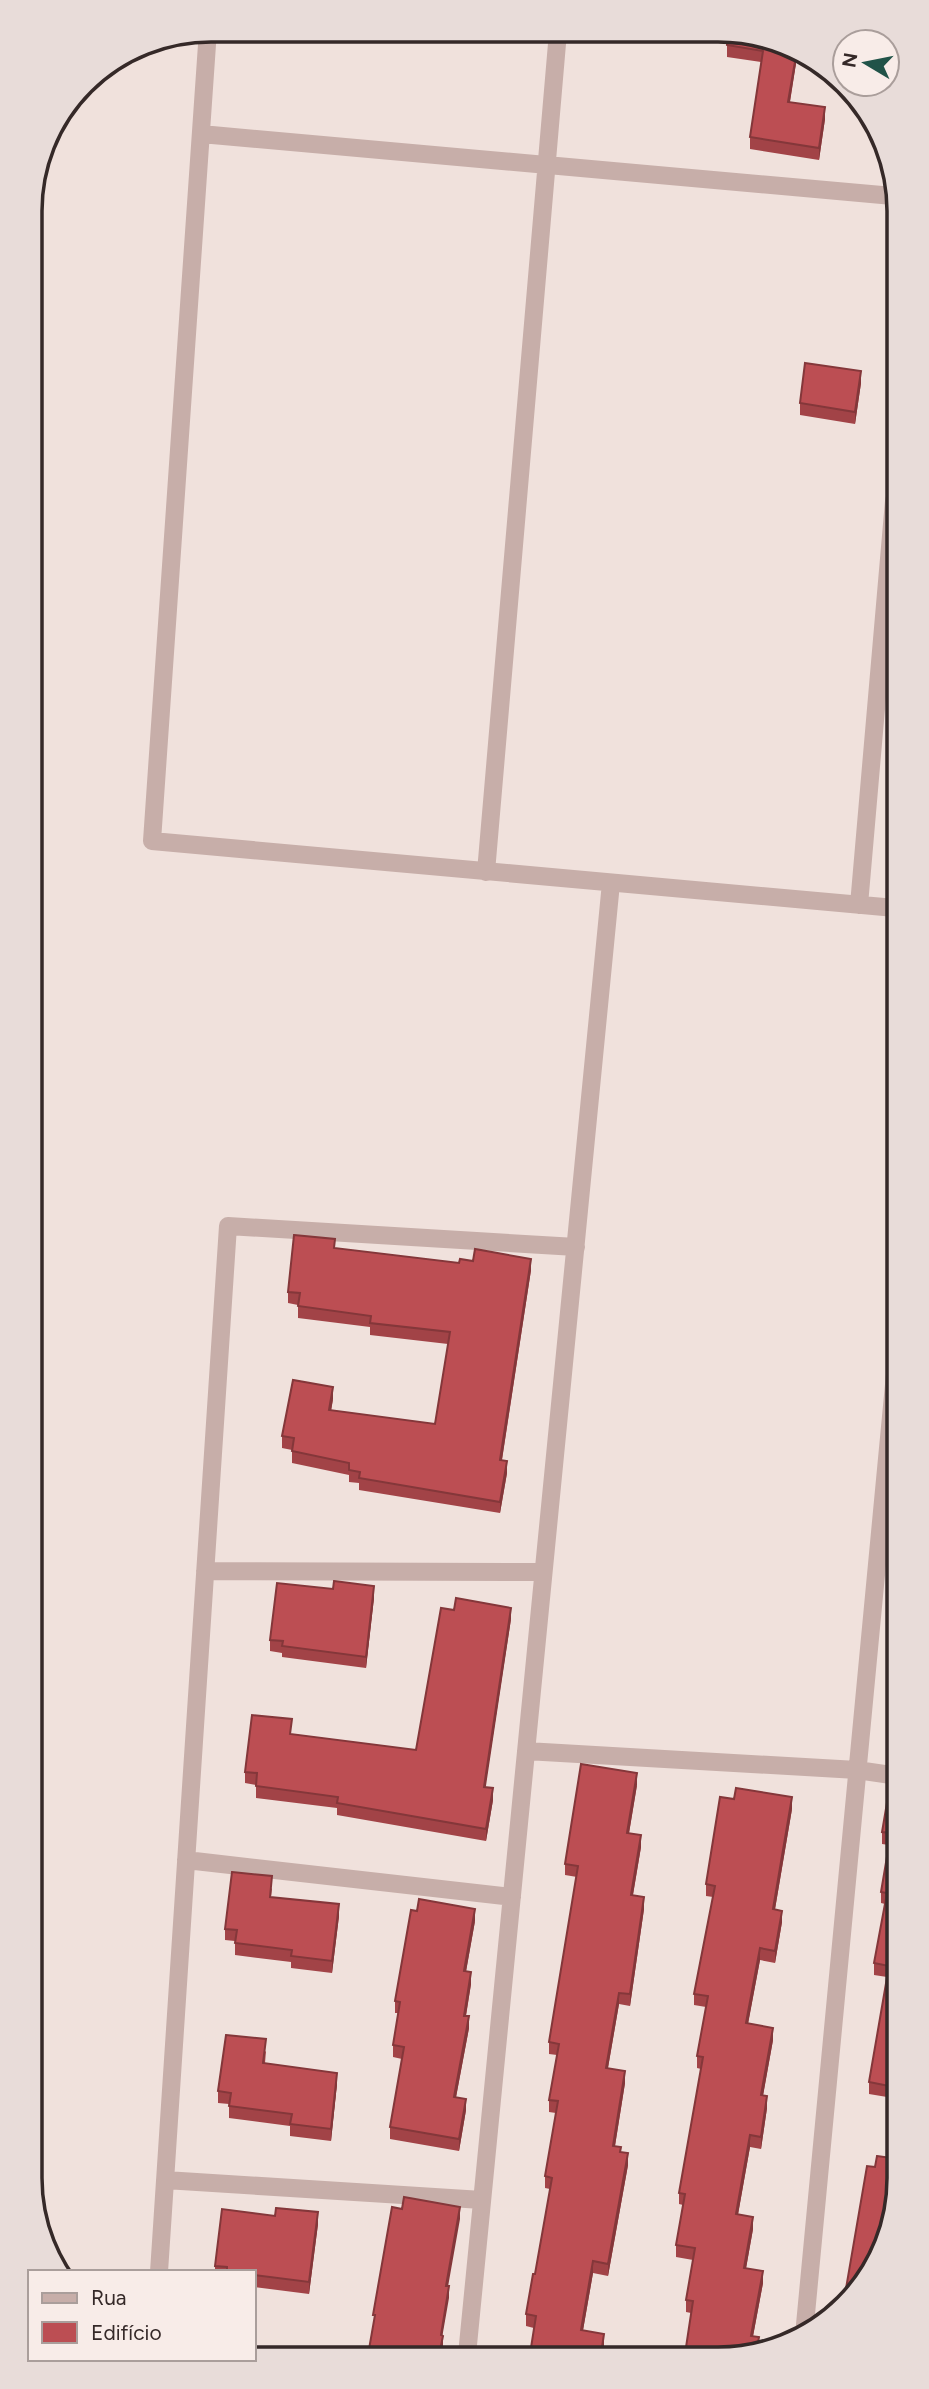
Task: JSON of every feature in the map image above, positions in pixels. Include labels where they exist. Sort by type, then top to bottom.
[{"type":"street","points":[[207,42],[152,841],[887,907]]},
{"type":"street","points":[[486,872],[557,42]]},
{"type":"street","points":[[201,134],[886,195]]},
{"type":"street","points":[[859,905],[887,582]]},
{"type":"street","points":[[468,2347],[611,883]]},
{"type":"street","points":[[159,2270],[228,1226],[576,1247]]},
{"type":"street","points":[[805,2323],[887,1457]]},
{"type":"street","points":[[205,1571],[544,1572]]},
{"type":"street","points":[[526,1751],[857,1770],[887,1774]]},
{"type":"street","points":[[186,1860],[512,1897]]},
{"type":"street","points":[[166,2180],[482,2200]]},
{"type":"building","points":[[729,42],[751,45],[795,61],[788,102],[825,107],[819,148],[750,137],[763,51],[727,45]]},
{"type":"building","points":[[805,363],[861,371],[855,412],[800,403]]},
{"type":"building","points":[[294,1235],[335,1239],[334,1248],[459,1263],[460,1259],[473,1261],[475,1249],[531,1259],[500,1460],[507,1461],[500,1502],[359,1478],[360,1472],[349,1470],[349,1463],[292,1451],[294,1438],[282,1436],[293,1380],[333,1387],[329,1410],[435,1424],[450,1332],[370,1323],[371,1316],[298,1306],[300,1293],[288,1292]]},
{"type":"building","points":[[334,1581],[374,1586],[366,1657],[282,1646],[283,1641],[270,1640],[277,1583],[333,1589]]},
{"type":"building","points":[[456,1598],[511,1608],[484,1787],[493,1788],[486,1829],[337,1803],[338,1797],[256,1786],[257,1773],[245,1772],[252,1715],[292,1719],[290,1734],[416,1750],[441,1608],[454,1610]]},
{"type":"building","points":[[581,1764],[637,1773],[627,1833],[641,1835],[631,1895],[644,1897],[630,1994],[619,1993],[606,2068],[625,2071],[613,2146],[621,2147],[620,2152],[628,2153],[608,2264],[593,2261],[581,2330],[604,2334],[602,2347],[531,2347],[536,2316],[526,2314],[552,2178],[545,2176],[558,2101],[549,2100],[559,2044],[549,2042],[578,1866],[565,1864]]},
{"type":"building","points":[[736,1788],[792,1797],[773,1909],[782,1911],[775,1951],[760,1948],[746,2023],[773,2028],[761,2095],[767,2096],[761,2137],[750,2135],[736,2214],[753,2217],[744,2268],[763,2271],[751,2336],[759,2337],[758,2342],[740,2346],[686,2347],[693,2301],[686,2300],[695,2248],[676,2245],[685,2194],[679,2193],[703,2057],[697,2056],[708,1996],[694,1994],[715,1886],[706,1884],[720,1797],[734,1799]]},
{"type":"building","points":[[887,1803],[887,1833],[882,1832]]},
{"type":"building","points":[[887,1857],[887,1893],[881,1892]]},
{"type":"building","points":[[232,1872],[272,1876],[270,1897],[339,1904],[332,1961],[291,1956],[292,1950],[235,1943],[237,1930],[225,1929]]},
{"type":"building","points":[[887,1893],[887,1966],[874,1963]]},
{"type":"building","points":[[419,1899],[475,1909],[464,1971],[471,1972],[464,2016],[469,2016],[454,2097],[466,2099],[459,2139],[390,2127],[404,2047],[393,2045],[400,2002],[395,2001],[411,1910],[417,1911]]},
{"type":"building","points":[[887,1978],[887,2086],[869,2082]]},
{"type":"building","points":[[226,2035],[266,2039],[263,2063],[337,2073],[331,2129],[290,2124],[292,2114],[229,2106],[231,2093],[218,2091]]},
{"type":"building","points":[[877,2156],[887,2157],[884,2211],[870,2253],[846,2288],[867,2166],[875,2167]]},
{"type":"building","points":[[404,2197],[460,2207],[446,2286],[449,2286],[441,2347],[369,2347],[392,2207],[402,2209]]},
{"type":"building","points":[[276,2208],[318,2212],[309,2282],[256,2275],[256,2270],[227,2270],[227,2267],[215,2266],[222,2209],[275,2216]]}]
